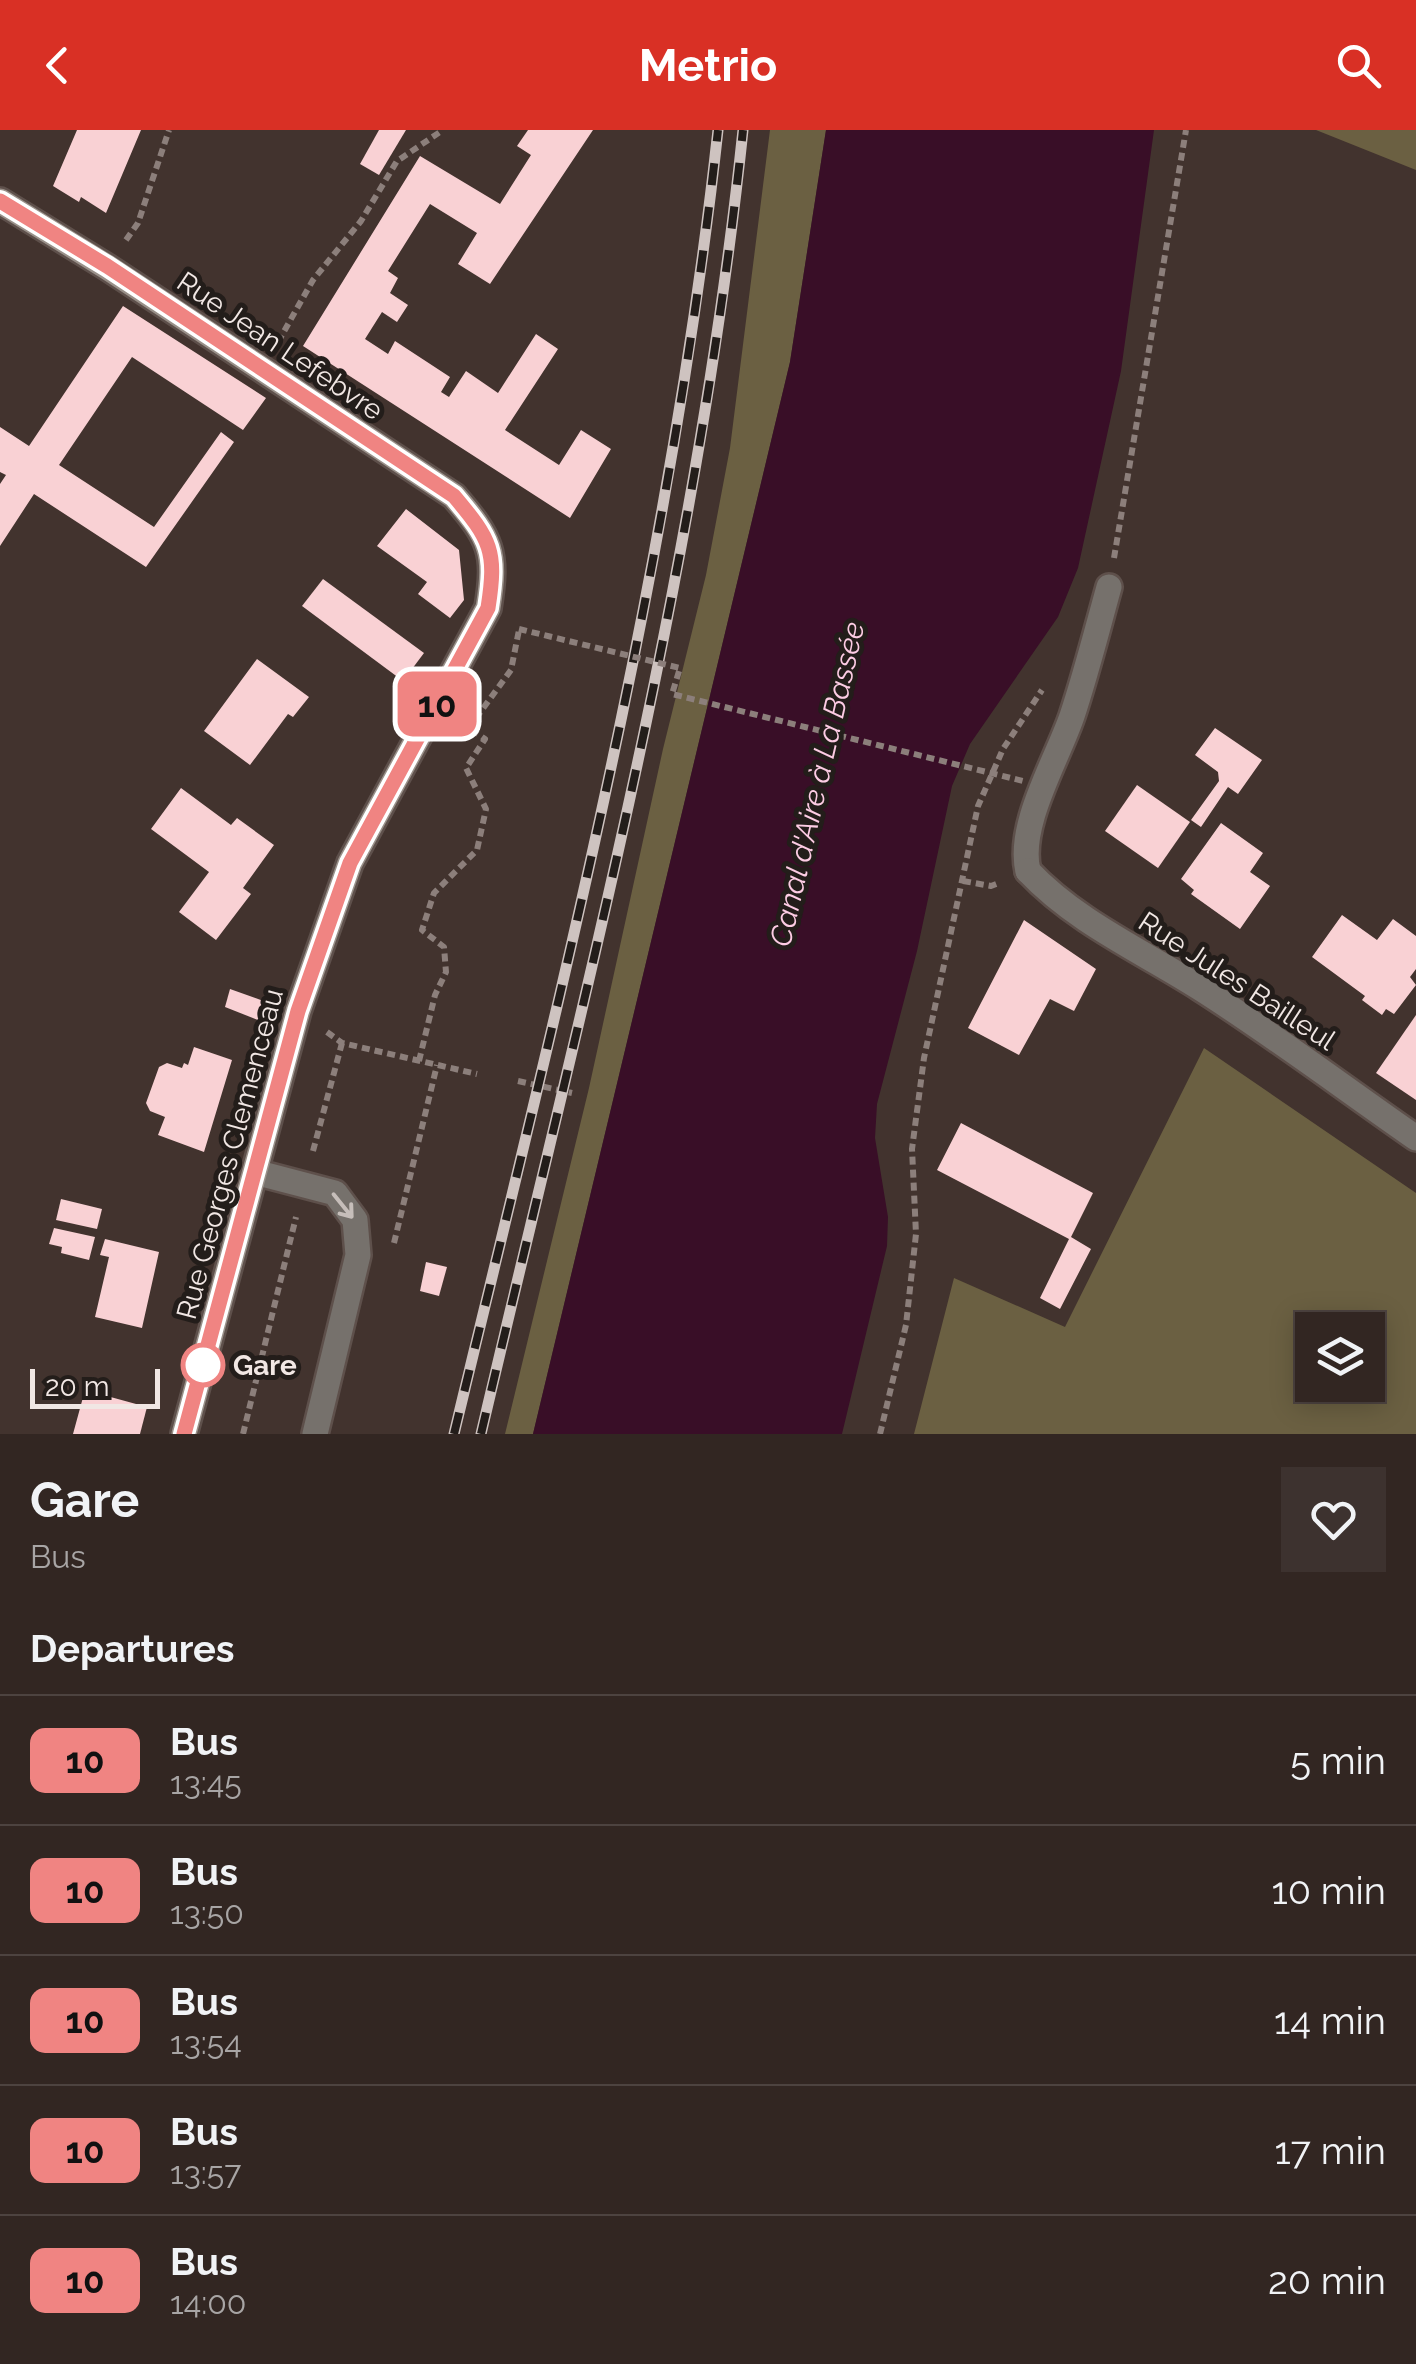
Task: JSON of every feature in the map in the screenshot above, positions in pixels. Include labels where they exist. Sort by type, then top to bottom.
[{"type":"street","name":"Rue Jean Lefebvre","points":[[0,201],[107,266],[261,372],[454,496],[484,530],[495,569]]},
{"type":"street","name":"Rue Georges Clemenceau","points":[[184,1434],[298,1011],[350,863],[488,608],[495,569]]},
{"type":"street","name":"Rue Jules Bailleul","points":[[1109,587],[1072,717],[1032,823],[1024,854],[1028,871],[1047,892],[1201,989],[1416,1138]]},
{"type":"street","points":[[255,1172],[336,1193],[354,1220],[358,1255],[315,1434]]},
{"type":"path","points":[[107,266],[138,223],[169,130]]},
{"type":"path","points":[[261,372],[312,280],[361,221],[397,160],[443,130]]},
{"type":"path","points":[[1109,587],[1186,130]]},
{"type":"path","points":[[468,729],[511,670],[519,629],[680,668],[672,694],[1023,781]]},
{"type":"path","points":[[880,1434],[906,1325],[916,1234],[912,1148],[924,1058],[978,806],[1002,749],[1045,684]]},
{"type":"path","points":[[418,1061],[435,995],[446,972],[444,947],[422,930],[434,894],[477,850],[486,808],[466,768],[485,739],[438,703]]},
{"type":"path","points":[[298,1011],[342,1043],[477,1074]]},
{"type":"path","points":[[243,1434],[342,1043]]},
{"type":"path","points":[[354,1268],[386,1271],[437,1065]]},
{"type":"path","points":[[518,1081],[572,1093]]},
{"type":"shaded area","points":[[770,130],[826,130],[790,362],[533,1434],[505,1434],[706,575],[730,448]]},
{"type":"shaded area","points":[[1316,130],[1416,130],[1416,170]]},
{"type":"shaded area","points":[[1204,1048],[1416,1193],[1416,1434],[914,1434],[954,1278],[1065,1327]]},
{"type":"water","name":"Canal d'Aire à La Bassée","points":[[826,130],[1154,130],[1121,371],[1078,568],[1058,617],[970,744],[952,786],[917,951],[877,1104],[875,1138],[888,1217],[887,1246],[842,1434],[533,1434],[790,362]]},
{"type":"building","points":[[77,130],[141,130],[106,213],[53,186]]},
{"type":"building","points":[[379,130],[406,130],[379,175],[360,164]]},
{"type":"building","points":[[528,130],[593,130],[490,284],[458,264],[477,233],[430,204],[388,271],[398,278],[390,293],[408,305],[397,322],[382,312],[365,339],[388,354],[395,341],[450,377],[441,392],[449,397],[466,371],[498,393],[536,334],[558,349],[505,430],[559,465],[581,430],[611,449],[570,518],[303,346],[420,156],[500,204],[531,155],[517,146]]},
{"type":"building","points":[[123,306],[266,398],[243,430],[132,357],[59,465],[154,527],[221,432],[234,442],[146,567],[34,494],[0,546],[0,484],[6,475],[0,472],[0,427],[29,446]]},
{"type":"building","points":[[406,509],[459,550],[464,600],[450,618],[418,594],[427,582],[377,546]]},
{"type":"building","points":[[323,579],[424,653],[403,681],[302,606]]},
{"type":"building","points":[[257,659],[309,697],[293,717],[288,714],[250,765],[204,731]]},
{"type":"building","points":[[1215,728],[1262,760],[1238,794],[1228,787],[1201,827],[1191,820],[1219,781],[1218,772],[1195,755]]},
{"type":"building","points":[[1137,785],[1190,822],[1158,868],[1105,831]]},
{"type":"building","points":[[181,788],[231,825],[237,818],[274,845],[243,888],[251,894],[216,940],[179,912],[209,872],[151,829]]},
{"type":"building","points":[[1221,823],[1263,853],[1250,872],[1270,886],[1240,929],[1191,894],[1194,890],[1181,879]]},
{"type":"building","points":[[1342,915],[1377,940],[1393,919],[1416,936],[1416,969],[1410,977],[1416,985],[1394,1014],[1386,1009],[1382,1015],[1362,1000],[1365,996],[1312,957]]},
{"type":"building","points":[[1024,920],[1096,969],[1074,1011],[1050,999],[1019,1055],[968,1028]]},
{"type":"building","points":[[230,989],[269,1003],[263,1022],[225,1007]]},
{"type":"building","points":[[1416,1015],[1416,1100],[1376,1073]]},
{"type":"building","points":[[194,1047],[232,1060],[204,1152],[158,1135],[165,1117],[150,1111],[146,1103],[159,1067],[167,1063],[182,1068],[184,1063],[188,1065]]},
{"type":"building","points":[[961,1123],[1093,1193],[1071,1237],[1091,1249],[1060,1309],[1040,1298],[1069,1239],[937,1170]]},
{"type":"building","points":[[61,1199],[102,1209],[97,1229],[56,1220]]},
{"type":"building","points":[[54,1228],[95,1237],[89,1260],[61,1253],[62,1247],[49,1244]]},
{"type":"building","points":[[105,1239],[159,1252],[142,1328],[95,1317],[109,1257],[100,1255]]},
{"type":"building","points":[[426,1262],[447,1267],[439,1296],[420,1291]]},
{"type":"building","points":[[85,1390],[147,1407],[140,1434],[73,1434]]},
{"type":"railway","points":[[454,1434],[571,948],[641,623],[697,295],[718,130]]},
{"type":"railway","points":[[481,1434],[596,948],[667,623],[723,295],[743,130]]},
{"type":"bus line","name":"10","points":[[0,201],[107,266],[261,372],[454,496],[484,530],[495,569],[488,608],[350,863],[298,1011],[184,1434]]},
{"type":"place","name":"Gare","points":[[203,1365]]}]
